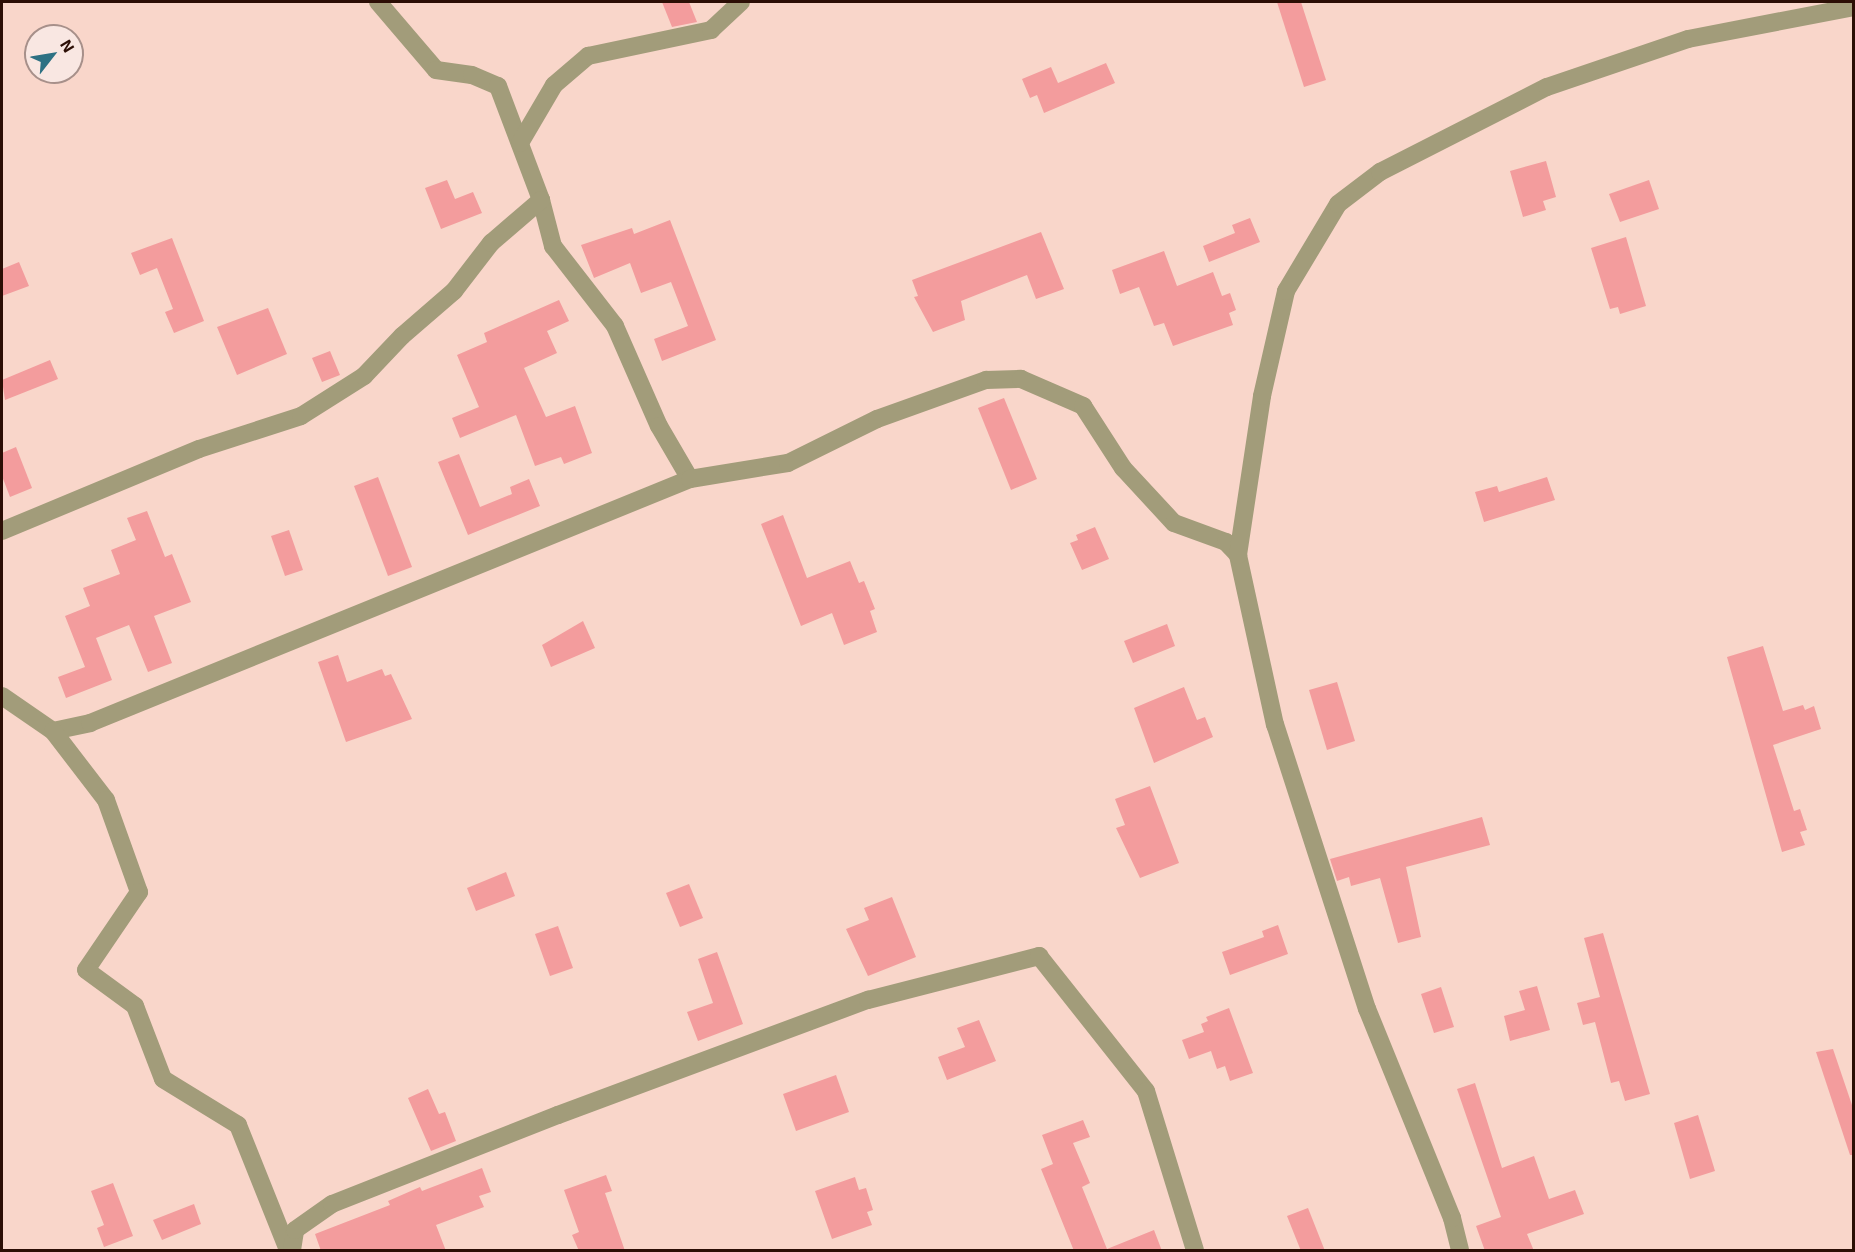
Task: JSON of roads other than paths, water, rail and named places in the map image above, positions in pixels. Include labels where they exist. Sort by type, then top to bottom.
[{"type":"street","points":[[378,2],[436,70],[472,75],[498,86],[541,201],[553,246],[615,326],[660,426],[690,478]]},
{"type":"street","points":[[520,143],[554,85],[588,56],[711,30],[741,2]]},
{"type":"street","points":[[1460,1251],[1452,1218],[1367,1008],[1278,736],[1238,555],[1262,396],[1286,291],[1338,204],[1380,172],[1547,87],[1688,39],[1854,7]]},
{"type":"street","points":[[2,531],[199,449],[301,416],[364,376],[402,336],[454,291],[491,243],[541,201]]},
{"type":"street","points":[[52,731],[90,723],[690,478],[788,463],[898,411],[986,380],[1021,379],[1083,406],[1123,468],[1174,523],[1226,542],[1238,555]]},
{"type":"street","points":[[2,696],[52,731],[106,800],[139,892],[86,970],[135,1006],[163,1079],[238,1125],[288,1251]]},
{"type":"street","points":[[292,1251],[295,1230],[332,1204],[494,1140],[868,1000],[1039,956],[1146,1091],[1195,1251]]}]
